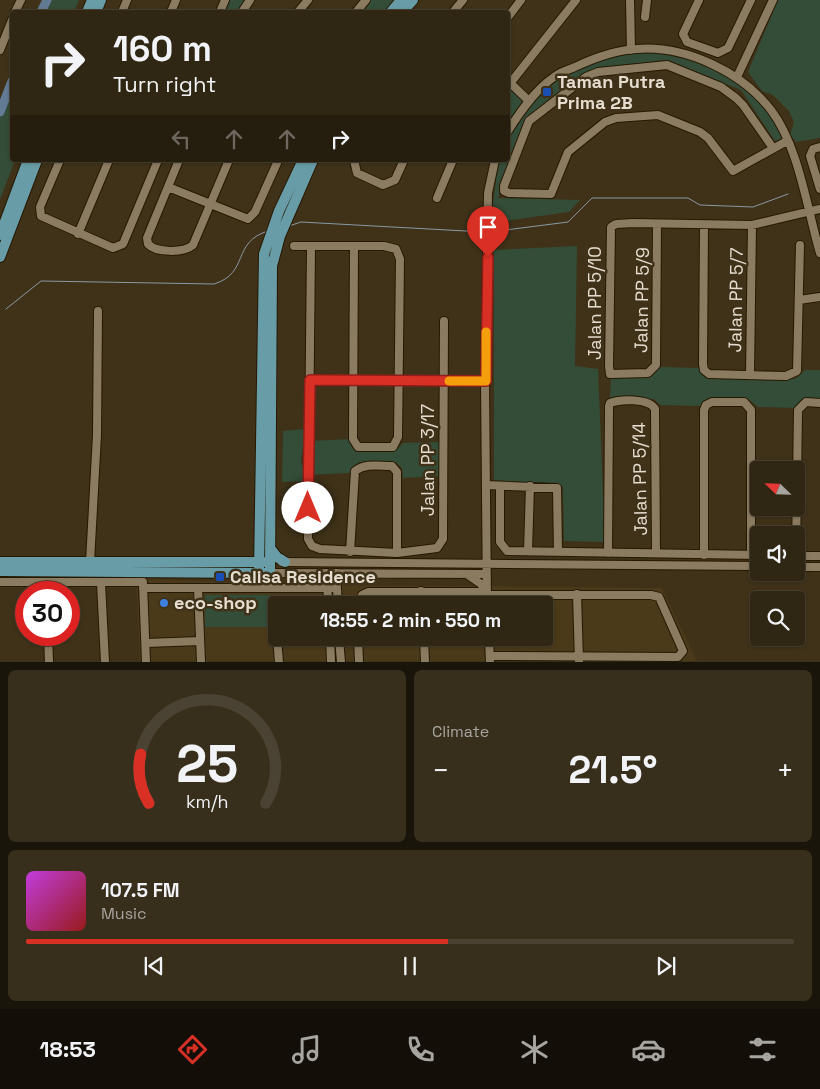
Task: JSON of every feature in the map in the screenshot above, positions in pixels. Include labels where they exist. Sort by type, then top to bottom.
[{"type":"main road","points":[[393,10],[401,0]]},
{"type":"main road","points":[[404,10],[412,0]]},
{"type":"main road","points":[[0,235],[27,162]]},
{"type":"main road","points":[[0,257],[35,162]]},
{"type":"main road","points":[[264,568],[264,254],[291,206],[304,162]]},
{"type":"main road","points":[[275,236],[279,211],[304,162]]},
{"type":"main road","points":[[244,562],[265,547]]},
{"type":"main road","points":[[265,547],[285,562]]},
{"type":"main road","points":[[0,562],[244,562],[264,568]]},
{"type":"main road","points":[[0,571],[143,580],[264,568]]},
{"type":"street","points":[[300,10],[308,0]]},
{"type":"street","points":[[358,10],[366,0]]},
{"type":"street","points":[[455,10],[463,0]]},
{"type":"street","points":[[510,14],[521,0]]},
{"type":"street","points":[[510,81],[576,0]]},
{"type":"street","points":[[630,0],[631,50]]},
{"type":"street","points":[[645,17],[647,0]]},
{"type":"street","points":[[699,0],[683,34],[687,42],[718,53],[728,48],[751,0]]},
{"type":"street","points":[[736,77],[773,0]]},
{"type":"street","points":[[0,50],[10,25]]},
{"type":"street","points":[[510,128],[530,101],[555,76],[584,62],[631,50],[667,51],[720,67],[736,77],[755,93],[771,111],[786,141],[809,211],[820,253]]},
{"type":"street","points":[[773,148],[743,105],[721,87],[667,65],[598,72],[586,77],[529,121],[504,186],[504,191],[509,193],[551,194],[568,152],[605,122],[616,118],[651,115],[673,120],[705,134],[733,171],[786,141]]},
{"type":"street","points":[[510,85],[530,101]]},
{"type":"street","points":[[817,148],[810,156],[820,189]]},
{"type":"street","points":[[59,162],[39,212],[45,219],[110,247],[123,244],[157,162]]},
{"type":"street","points":[[78,234],[108,162]]},
{"type":"street","points":[[178,162],[147,238],[150,246],[157,249],[185,250],[193,245],[228,162]]},
{"type":"street","points":[[354,162],[357,173],[383,185],[394,180],[403,162]]},
{"type":"street","points":[[437,198],[452,162]]},
{"type":"street","points":[[486,596],[488,194],[495,162]]},
{"type":"street","points":[[168,187],[243,218],[253,216],[277,163]]},
{"type":"street","points":[[657,224],[704,226],[752,225],[820,209]]},
{"type":"street","name":"Jalan PP 5/10","points":[[610,374],[611,227],[616,224],[657,224]]},
{"type":"street","name":"Jalan PP 5/9","points":[[610,374],[648,373],[656,364],[657,224]]},
{"type":"street","name":"Jalan PP 5/7","points":[[750,375],[752,225]]},
{"type":"street","points":[[704,226],[703,368],[709,374],[790,375],[798,367],[800,245]]},
{"type":"street","points":[[294,246],[311,248],[384,246],[396,249],[400,259],[398,437],[393,447],[378,449],[358,447],[353,439],[354,247]]},
{"type":"street","points":[[311,248],[308,539],[312,546],[320,549],[350,552],[397,553],[398,472],[392,466],[363,466],[355,471],[350,552]]},
{"type":"street","points":[[799,300],[820,297]]},
{"type":"street","points":[[90,562],[97,435],[98,312]]},
{"type":"street","name":"Jalan PP 3/17","points":[[397,553],[437,548],[442,539],[444,321]]},
{"type":"street","points":[[310,380],[486,381]]},
{"type":"street","name":"Jalan PP 5/14","points":[[608,553],[609,406],[610,403],[615,401],[647,402],[652,404],[655,409],[656,553]]},
{"type":"street","points":[[704,555],[704,410],[706,405],[720,402],[744,402],[751,410],[754,526]]},
{"type":"street","points":[[796,526],[798,410],[806,402],[820,403]]},
{"type":"street","points":[[486,485],[557,488],[558,552]]},
{"type":"street","points":[[500,486],[500,542],[508,551],[750,555]]},
{"type":"street","points":[[528,551],[530,486]]},
{"type":"street","points":[[466,564],[479,556],[486,548]]},
{"type":"street","points":[[486,548],[490,556],[504,564]]},
{"type":"street","points":[[805,555],[820,556]]},
{"type":"street","points":[[264,568],[285,562],[750,566]]},
{"type":"street","points":[[805,567],[820,567]]},
{"type":"street","points":[[264,568],[327,573],[486,574]]},
{"type":"street","points":[[327,573],[328,596]]},
{"type":"street","points":[[336,573],[337,596]]},
{"type":"street","points":[[466,574],[481,584],[486,593]]},
{"type":"street","points":[[143,580],[146,662]]},
{"type":"street","points":[[80,583],[143,580],[198,588],[336,588]]},
{"type":"street","points":[[0,582],[15,582]]},
{"type":"street","points":[[101,583],[105,662]]},
{"type":"street","points":[[198,588],[201,662]]},
{"type":"street","points":[[422,591],[422,596]]},
{"type":"street","points":[[361,596],[368,592],[422,591],[651,595],[659,597],[683,650],[681,656],[648,660],[490,659],[489,646]]},
{"type":"street","points":[[577,594],[579,660]]},
{"type":"street","points":[[146,643],[200,641]]},
{"type":"street","points":[[48,646],[49,662]]},
{"type":"street","points":[[278,646],[279,662]]},
{"type":"street","points":[[330,646],[331,662]]},
{"type":"street","points":[[340,646],[341,662]]},
{"type":"street","points":[[358,646],[359,662]]},
{"type":"street","points":[[424,646],[425,662]]},
{"type":"shaded area","points":[[136,579],[344,585],[662,588],[697,661],[140,661]]},
{"type":"green space","points":[[45,0],[79,0],[75,10],[41,10]]},
{"type":"green space","points":[[230,0],[247,0],[241,10],[226,10]]},
{"type":"green space","points":[[370,0],[398,0],[389,10],[362,10]]},
{"type":"green space","points":[[778,0],[820,0],[820,138],[796,142],[790,135],[794,122],[789,111],[773,95],[762,91],[748,72]]},
{"type":"green space","points":[[638,51],[694,61],[712,67],[729,75],[759,98],[773,116],[783,138],[775,141],[741,90],[667,60],[589,70],[526,118],[498,198],[580,200],[569,212],[491,223],[498,162],[510,162],[510,133],[514,125],[527,108],[551,84],[564,75],[605,59]]},
{"type":"green space","points":[[10,84],[10,162],[14,162],[0,200],[0,111]]},
{"type":"green space","points":[[510,86],[525,100],[510,119]]},
{"type":"green space","points":[[577,246],[575,366],[598,369],[605,542],[564,541],[563,487],[494,480],[494,250]]},
{"type":"green space","points":[[661,367],[699,368],[705,377],[795,379],[805,370],[820,370],[820,398],[803,400],[797,408],[758,407],[748,399],[710,398],[701,406],[660,405],[654,399],[610,398],[611,376],[646,377]]},
{"type":"green space","points":[[306,429],[301,461],[306,481],[282,482],[283,431]]},
{"type":"green space","points":[[350,439],[357,448],[397,449],[403,443],[439,442],[439,476],[403,478],[402,468],[395,462],[359,462],[349,473],[308,475],[311,441]]},
{"type":"green space","points":[[205,595],[270,595],[268,596],[268,627],[205,627]]},
{"type":"waterway","points":[[42,10],[47,0]]},
{"type":"waterway","points":[[0,112],[10,86]]},
{"type":"waterway","points":[[490,232],[568,222],[592,198],[688,198],[700,205],[753,207],[788,194]]},
{"type":"waterway","points":[[289,226],[301,222],[484,232]]},
{"type":"waterway","points":[[6,309],[41,281],[214,284],[232,273],[249,242],[268,231]]},
{"type":"slow traffic","points":[[449,381],[486,381],[486,332]]},
{"type":"place","name":"Taman Putra Prima 2B","points":[[547,92]]},
{"type":"place","name":"Calisa Residence","points":[[220,577]]},
{"type":"place","name":"eco-shop","points":[[164,603]]},
{"type":"route","points":[[308,508],[310,380],[486,381],[488,257]]}]
